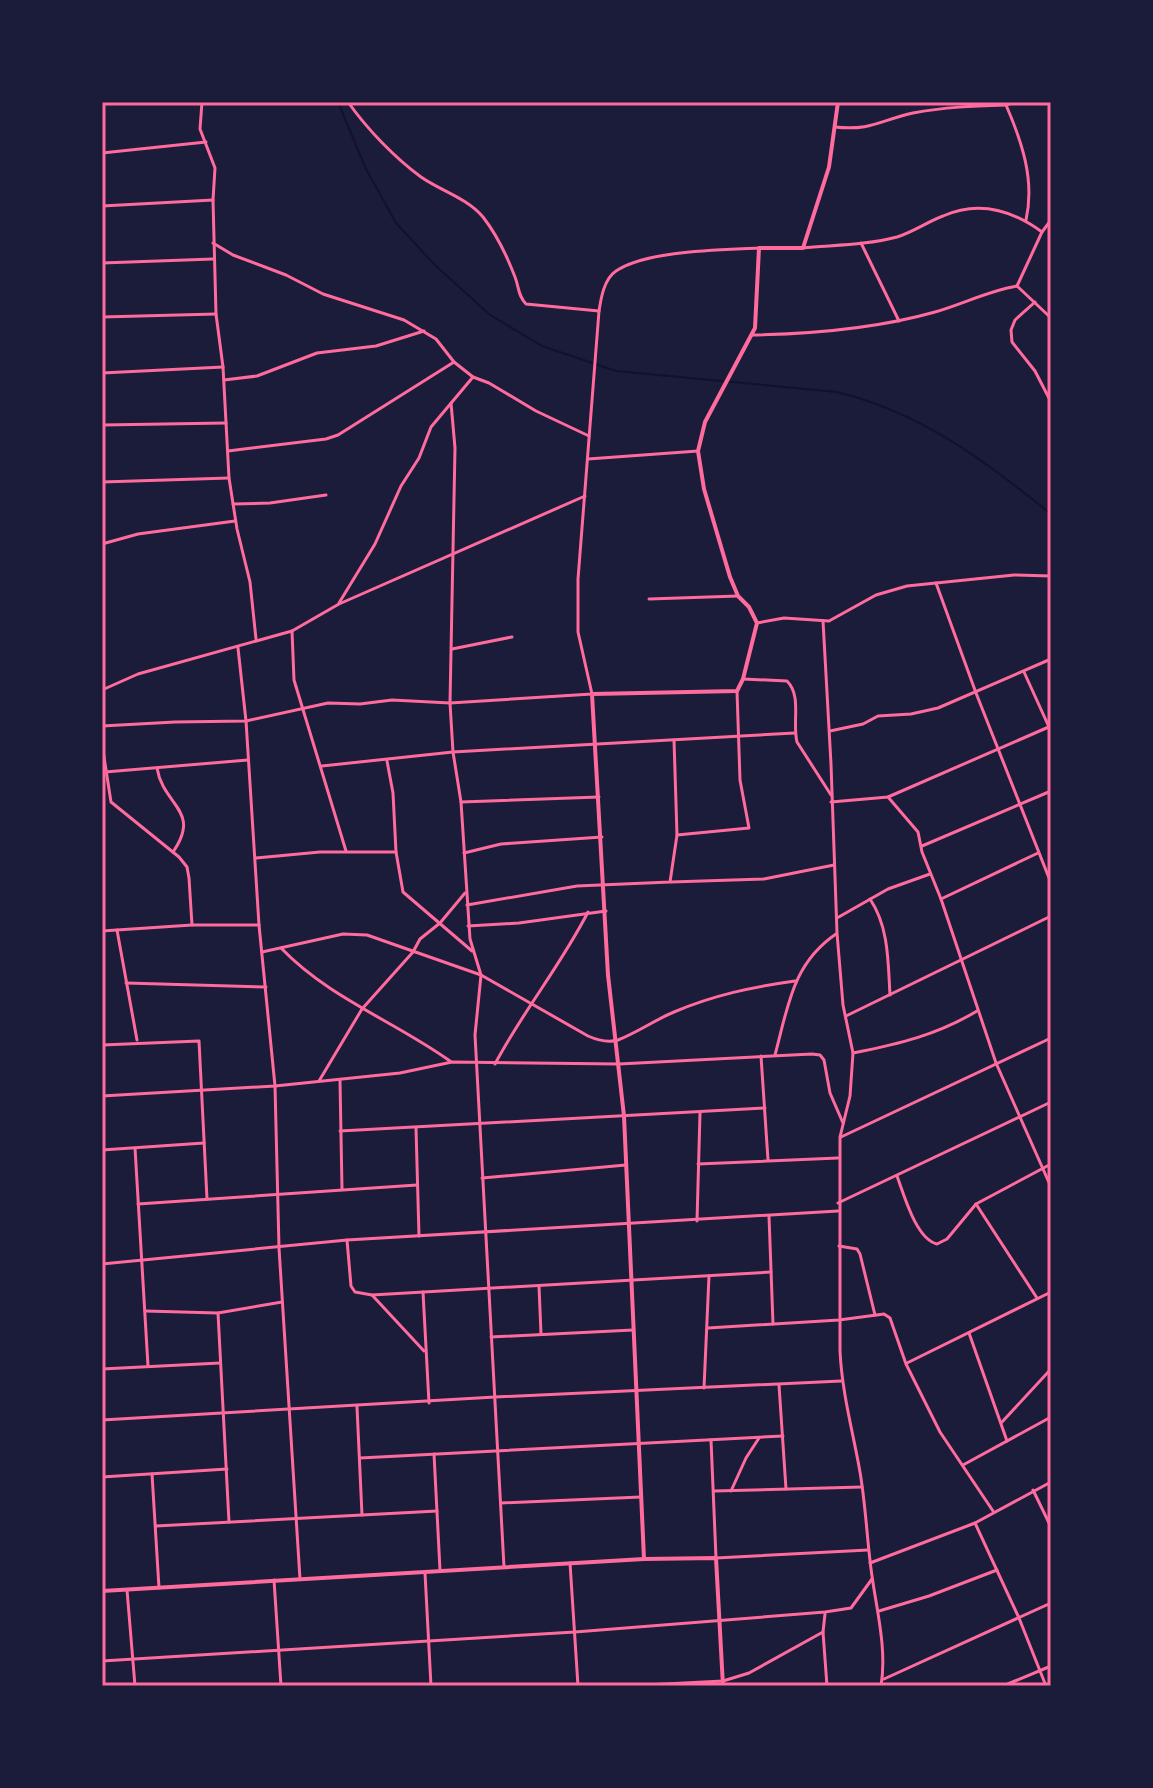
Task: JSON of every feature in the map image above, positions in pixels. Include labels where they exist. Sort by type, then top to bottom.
[{"type":"street","points":[[202,102],[200,129],[215,168],[213,259],[229,478],[235,521],[250,582],[256,639]]},
{"type":"street","points":[[348,102],[361,119],[420,176],[470,205],[481,215],[495,235],[517,280],[520,299],[526,304],[599,311]]},
{"type":"street","points":[[803,248],[829,167],[838,102]]},
{"type":"street","points":[[835,127],[863,129],[909,114],[1015,102]]},
{"type":"street","points":[[1006,105],[1019,135],[1029,179],[1031,199],[1026,220]]},
{"type":"street","points":[[102,153],[206,142]]},
{"type":"street","points":[[102,206],[213,200]]},
{"type":"street","points":[[644,1559],[624,1116],[608,975],[592,694],[578,632],[578,579],[603,289],[614,272],[680,252],[861,243],[898,236],[960,210],[994,209],[1013,213],[1042,232]]},
{"type":"street","points":[[1017,286],[1042,232],[1051,220]]},
{"type":"street","points":[[213,243],[233,255],[286,275],[323,294],[380,311],[425,331],[473,377],[589,436]]},
{"type":"street","points":[[861,243],[899,321]]},
{"type":"street","points":[[677,835],[749,828],[741,789],[737,691],[757,623],[749,607],[738,596],[704,489],[698,451],[705,422],[751,335],[757,312],[759,248]]},
{"type":"street","points":[[102,263],[213,259]]},
{"type":"street","points":[[1017,286],[1051,318]]},
{"type":"street","points":[[751,335],[802,334],[899,321],[964,303],[990,291],[1017,286]]},
{"type":"street","points":[[1035,302],[1015,320],[1011,330],[1012,342],[1035,371],[1051,402]]},
{"type":"street","points":[[102,317],[216,314]]},
{"type":"street","points":[[224,380],[257,376],[317,353],[376,346],[425,331]]},
{"type":"street","points":[[228,451],[338,435],[454,362]]},
{"type":"street","points":[[102,373],[223,367]]},
{"type":"street","points":[[339,604],[375,544],[390,509],[419,458],[431,427],[473,377]]},
{"type":"street","points":[[451,403],[455,448],[450,703],[453,752],[461,802],[468,926],[472,951],[481,975],[475,1020],[476,1063],[504,1567]]},
{"type":"street","points":[[102,425],[226,423]]},
{"type":"street","points":[[588,459],[698,451]]},
{"type":"street","points":[[102,482],[229,478]]},
{"type":"street","points":[[233,504],[270,503],[326,495]]},
{"type":"street","points":[[102,690],[138,674],[292,631],[339,604],[585,496]]},
{"type":"street","points":[[102,544],[138,534],[235,521]]},
{"type":"street","points":[[757,623],[784,618],[834,619],[876,595],[897,588],[1023,574],[1051,576]]},
{"type":"street","points":[[936,583],[1018,804],[1051,883]]},
{"type":"street","points":[[649,599],[738,596]]},
{"type":"street","points":[[823,621],[837,933],[845,1016],[853,1053],[850,1096],[840,1137],[839,1158],[841,1381],[862,1487],[878,1611],[883,1671],[881,1683]]},
{"type":"street","points":[[292,631],[294,680],[346,851]]},
{"type":"street","points":[[452,649],[512,637]]},
{"type":"street","points":[[238,648],[275,1086],[279,1248],[300,1579]]},
{"type":"street","points":[[830,731],[863,724],[878,716],[923,712],[976,693],[1051,659]]},
{"type":"street","points":[[831,802],[888,797],[1050,726],[1024,672]]},
{"type":"street","points":[[743,679],[787,681],[791,685],[795,694],[795,733],[801,751],[831,795]]},
{"type":"street","points":[[102,726],[246,721],[328,703],[360,704],[392,700],[450,703],[592,694],[737,691]]},
{"type":"street","points":[[322,766],[453,752],[795,733]]},
{"type":"street","points":[[670,882],[677,835],[674,740]]},
{"type":"street","points":[[102,744],[111,802],[187,867],[192,925]]},
{"type":"street","points":[[105,772],[248,760]]},
{"type":"street","points":[[387,761],[403,892],[472,951]]},
{"type":"street","points":[[157,768],[159,781],[184,823],[183,836],[173,852]]},
{"type":"street","points":[[920,847],[1051,791]]},
{"type":"street","points":[[461,802],[599,797]]},
{"type":"street","points":[[888,797],[914,825],[996,1063],[1051,1187]]},
{"type":"street","points":[[464,853],[501,844],[602,837]]},
{"type":"street","points":[[255,858],[346,851],[396,852]]},
{"type":"street","points":[[941,899],[1038,853]]},
{"type":"street","points":[[467,905],[577,886],[764,879],[834,865]]},
{"type":"street","points":[[837,918],[888,889],[930,874]]},
{"type":"street","points":[[319,1081],[362,1009],[413,952],[420,939],[440,923],[466,892]]},
{"type":"street","points":[[870,899],[877,909],[885,935],[890,995]]},
{"type":"street","points":[[468,926],[519,923],[606,911]]},
{"type":"street","points":[[495,1064],[512,1031],[569,948],[588,912]]},
{"type":"street","points":[[845,1016],[1051,916]]},
{"type":"street","points":[[102,931],[192,925],[259,925]]},
{"type":"street","points":[[117,930],[138,1042]]},
{"type":"street","points":[[262,952],[355,933],[367,935],[481,975],[588,1036],[603,1041],[616,1041],[637,1028],[717,995],[795,981]]},
{"type":"street","points":[[775,1055],[795,981],[814,951],[837,933]]},
{"type":"street","points":[[281,948],[326,987],[409,1032],[452,1062]]},
{"type":"street","points":[[126,983],[266,987]]},
{"type":"street","points":[[853,1053],[945,1030],[977,1011]]},
{"type":"street","points":[[840,1137],[1051,1038]]},
{"type":"street","points":[[102,1045],[199,1041],[207,1199]]},
{"type":"street","points":[[102,1096],[275,1086],[400,1073],[452,1062],[619,1064],[820,1055],[824,1060],[830,1093],[843,1124]]},
{"type":"street","points":[[761,1056],[769,1161]]},
{"type":"street","points":[[340,1079],[342,1189]]},
{"type":"street","points":[[838,1203],[1051,1102]]},
{"type":"street","points":[[340,1131],[765,1108]]},
{"type":"street","points":[[697,1221],[700,1112]]},
{"type":"street","points":[[416,1127],[419,1236]]},
{"type":"street","points":[[102,1150],[204,1143]]},
{"type":"street","points":[[135,1148],[148,1366]]},
{"type":"street","points":[[698,1164],[839,1158]]},
{"type":"street","points":[[897,1176],[916,1223],[927,1241],[932,1243],[947,1239],[976,1204],[1051,1164]]},
{"type":"street","points":[[482,1178],[626,1165]]},
{"type":"street","points":[[138,1204],[417,1185]]},
{"type":"street","points":[[976,1204],[1038,1299]]},
{"type":"street","points":[[102,1264],[347,1240],[838,1211]]},
{"type":"street","points":[[769,1216],[773,1325]]},
{"type":"street","points":[[347,1240],[351,1286],[355,1292],[372,1295],[771,1272]]},
{"type":"street","points":[[839,1246],[857,1249],[860,1254],[875,1315]]},
{"type":"street","points":[[704,1388],[709,1276]]},
{"type":"street","points":[[539,1285],[541,1334]]},
{"type":"street","points":[[423,1292],[429,1403]]},
{"type":"street","points":[[906,1364],[1051,1292]]},
{"type":"street","points":[[372,1295],[426,1352]]},
{"type":"street","points":[[145,1311],[218,1313],[282,1302]]},
{"type":"street","points":[[218,1313],[229,1522]]},
{"type":"street","points":[[708,1328],[839,1320],[884,1314],[890,1318],[906,1364],[940,1432],[993,1511]]},
{"type":"street","points":[[491,1337],[633,1330]]},
{"type":"street","points":[[969,1333],[1007,1441]]},
{"type":"street","points":[[102,1369],[220,1363]]},
{"type":"street","points":[[1001,1423],[1051,1369]]},
{"type":"street","points":[[102,1420],[841,1381]]},
{"type":"street","points":[[779,1385],[786,1490]]},
{"type":"street","points":[[357,1407],[362,1515]]},
{"type":"street","points":[[963,1466],[1051,1417]]},
{"type":"street","points":[[360,1458],[783,1436]]},
{"type":"street","points":[[731,1491],[760,1437]]},
{"type":"street","points":[[711,1440],[723,1683]]},
{"type":"street","points":[[434,1454],[440,1572]]},
{"type":"street","points":[[102,1477],[227,1469]]},
{"type":"street","points":[[152,1474],[159,1588]]},
{"type":"street","points":[[870,1563],[975,1523],[1051,1482]]},
{"type":"street","points":[[713,1492],[862,1487]]},
{"type":"street","points":[[1033,1490],[1051,1527]]},
{"type":"street","points":[[501,1503],[641,1497]]},
{"type":"street","points":[[156,1526],[437,1511]]},
{"type":"street","points":[[975,1523],[1019,1618],[1046,1686]]},
{"type":"street","points":[[102,1591],[644,1559],[868,1550]]},
{"type":"street","points":[[570,1563],[578,1686]]},
{"type":"street","points":[[878,1611],[929,1596],[997,1570]]},
{"type":"street","points":[[425,1573],[431,1686]]},
{"type":"street","points":[[102,1661],[575,1632],[825,1612],[851,1608],[872,1579]]},
{"type":"street","points":[[274,1580],[281,1686]]},
{"type":"street","points":[[127,1590],[135,1686]]},
{"type":"street","points":[[881,1683],[1051,1603]]},
{"type":"street","points":[[825,1612],[823,1632],[827,1686]]},
{"type":"street","points":[[626,1686],[723,1683],[749,1673],[823,1632]]},
{"type":"street","points":[[1003,1686],[1051,1666]]},
{"type":"waterway","points":[[338,102],[365,167],[396,223],[436,266],[490,315],[542,346],[616,371],[837,392],[868,401],[897,412],[951,441],[1051,514]]}]
